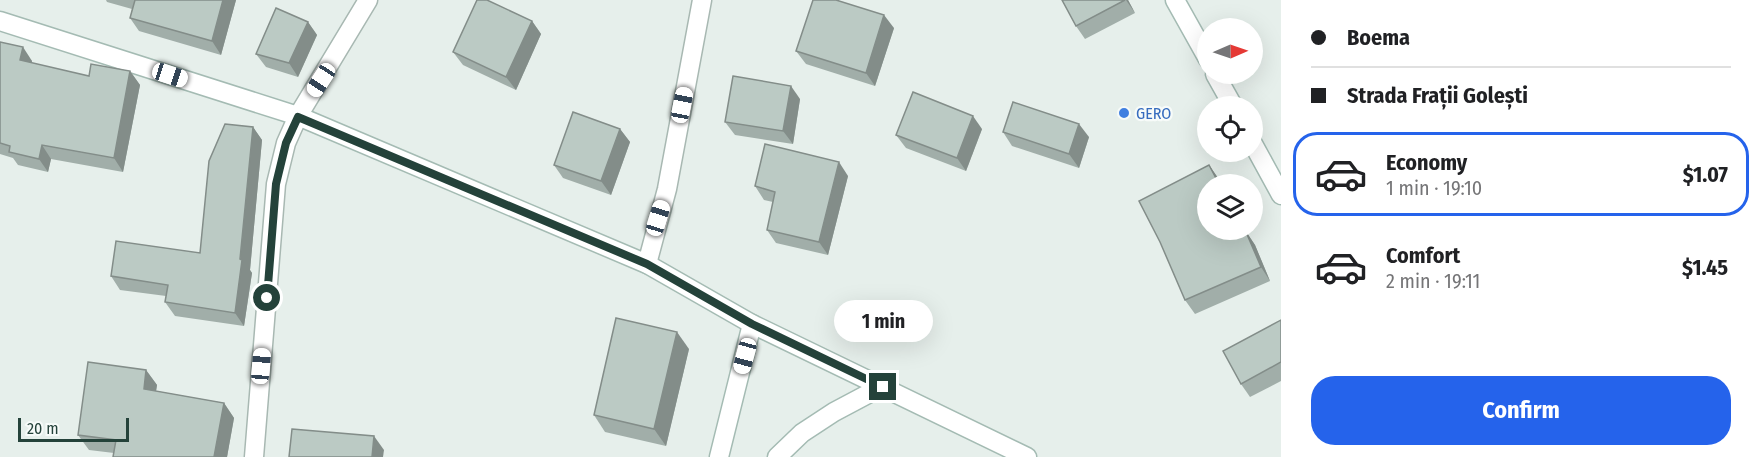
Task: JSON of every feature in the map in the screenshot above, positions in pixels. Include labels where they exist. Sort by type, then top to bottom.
[{"type":"street","points":[[254,457],[276,184],[286,143],[298,117],[368,0]]},
{"type":"street","points":[[647,264],[667,189],[702,0]]},
{"type":"street","points":[[1175,0],[1197,40]]},
{"type":"street","points":[[0,21],[298,117],[647,264],[752,324],[1027,457]]},
{"type":"street","points":[[1263,162],[1281,195]]},
{"type":"street","points":[[718,457],[752,324]]},
{"type":"street","points":[[777,457],[802,433],[834,411],[883,387]]},
{"type":"building","points":[[135,0],[223,0],[212,41],[130,18]]},
{"type":"building","points":[[477,0],[487,0],[532,21],[506,77],[453,52]]},
{"type":"building","points":[[813,0],[836,0],[884,15],[866,73],[796,51]]},
{"type":"building","points":[[1062,0],[1125,0],[1076,26]]},
{"type":"building","points":[[276,8],[308,22],[289,63],[256,54]]},
{"type":"building","points":[[0,42],[23,47],[20,60],[89,76],[91,64],[130,71],[114,158],[42,145],[39,159],[9,152],[10,146],[0,143]]},
{"type":"building","points":[[733,76],[791,86],[783,131],[725,122]]},
{"type":"building","points":[[913,92],[973,116],[957,158],[896,135]]},
{"type":"building","points":[[1013,102],[1079,124],[1069,154],[1003,132]]},
{"type":"building","points":[[573,112],[620,129],[601,181],[554,165]]},
{"type":"building","points":[[225,124],[253,127],[240,259],[242,260],[235,313],[165,302],[168,285],[111,276],[116,241],[200,253],[209,161]]},
{"type":"building","points":[[765,144],[839,162],[819,242],[767,230],[775,192],[755,186]]},
{"type":"building","points":[[1209,165],[1214,174],[1197,174],[1197,240],[1249,240],[1261,267],[1185,300],[1139,201]]},
{"type":"building","points":[[616,318],[677,332],[654,429],[594,415]]},
{"type":"building","points":[[1281,320],[1281,362],[1241,384],[1223,351]]},
{"type":"building","points":[[88,362],[146,370],[144,389],[224,403],[214,457],[113,457],[116,440],[78,435]]},
{"type":"building","points":[[292,429],[374,436],[372,457],[289,457]]},
{"type":"place","name":"GERO","points":[[1124,113]]},
{"type":"route","points":[[267,298],[276,184],[286,143],[298,117],[647,264],[752,324],[883,387]]}]
